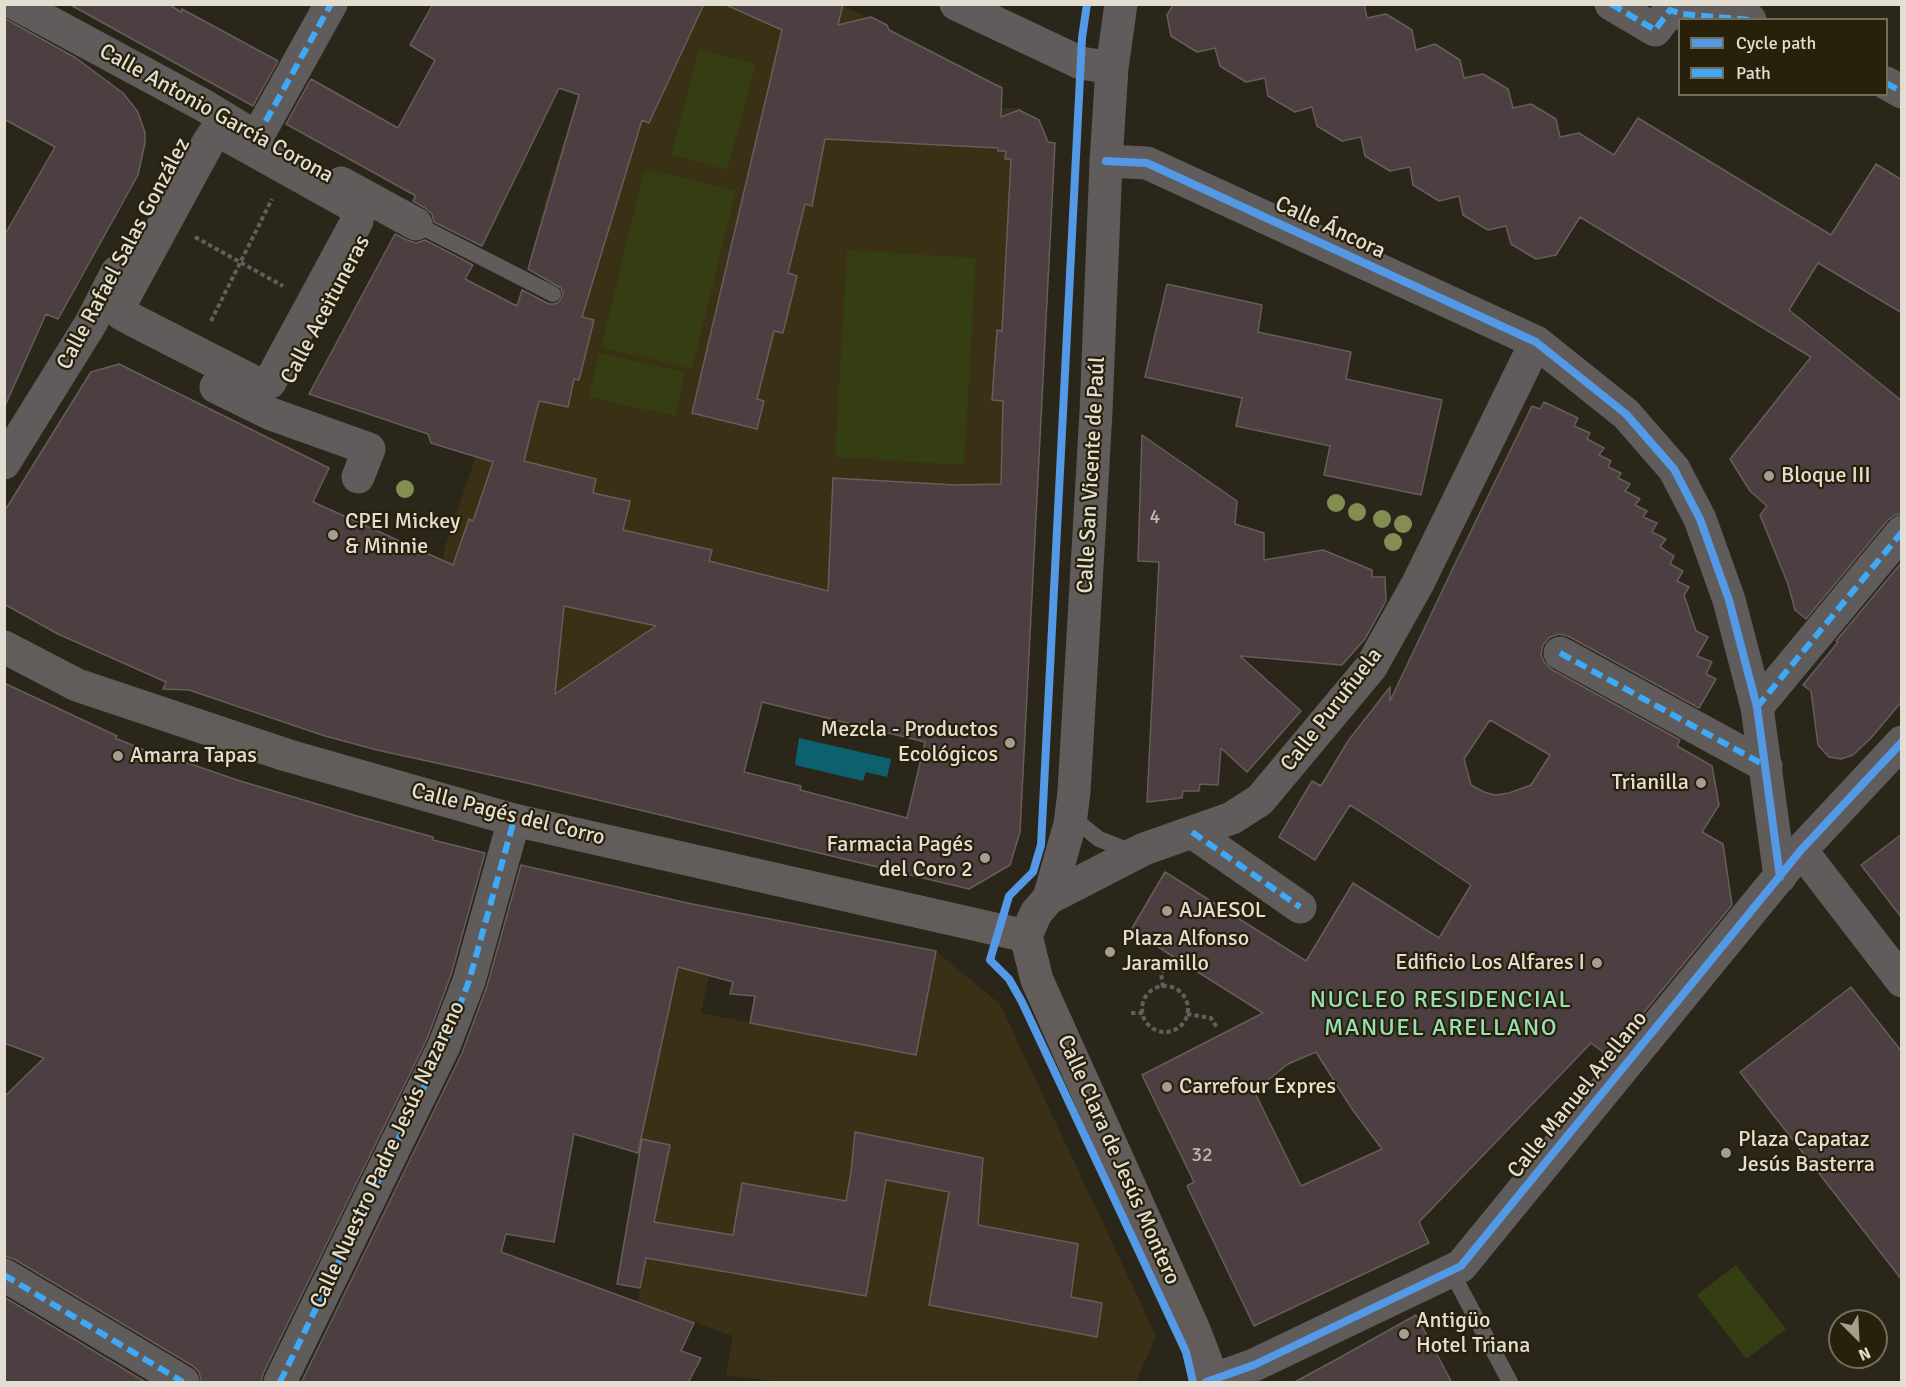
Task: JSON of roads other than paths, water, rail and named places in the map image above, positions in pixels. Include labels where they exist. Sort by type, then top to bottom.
[{"type":"main road","name":"Calle Pagés del Corro","points":[[4,647],[76,685],[286,755],[514,820],[1026,936]]},
{"type":"main road","name":"Calle Clara de Jesús Montero","points":[[1026,936],[1037,980],[1195,1332],[1211,1382]]},
{"type":"street","name":"Calle Antonio García Corona","points":[[16,4],[416,224]]},
{"type":"street","points":[[256,136],[331,4]]},
{"type":"street","points":[[956,4],[1081,63],[1112,68]]},
{"type":"street","name":"Calle San Vicente de Paúl","points":[[1026,936],[1036,913],[1048,898],[1070,824],[1074,792],[1096,412],[1106,161],[1112,68],[1120,4]]},
{"type":"street","points":[[1611,4],[1654,30],[1670,10],[1682,14],[1727,18]]},
{"type":"street","points":[[1888,84],[1902,92]]},
{"type":"street","name":"Calle Rafael Salas González","points":[[4,463],[91,323],[203,105]]},
{"type":"street","points":[[218,132],[352,205],[358,213],[357,221],[273,376],[267,383],[255,382],[196,352],[128,317],[120,310],[121,303],[208,143],[218,132]]},
{"type":"street","name":"Calle Áncora","points":[[1106,161],[1147,163],[1536,342],[1626,414],[1674,469],[1700,519],[1728,600],[1757,707],[1780,877]]},
{"type":"street","name":"Calle Aceituneras","points":[[271,414],[382,205]]},
{"type":"street","points":[[91,323],[271,414],[369,450],[358,477]]},
{"type":"street","name":"Calle Puruñuela","points":[[1048,898],[1139,851],[1232,818],[1260,800],[1371,667],[1418,582],[1536,342]]},
{"type":"street","points":[[1757,707],[1902,532]]},
{"type":"street","points":[[1560,652],[1766,766]]},
{"type":"street","name":"Calle Manuel Arellano","points":[[1211,1382],[1254,1365],[1461,1266],[1802,850],[1902,742]]},
{"type":"street","name":"Calle Nuestro Padre Jesús Nazareno","points":[[280,1383],[444,1046],[469,981],[514,820]]},
{"type":"street","points":[[1192,832],[1300,907]]},
{"type":"street","points":[[1802,850],[1902,981]]},
{"type":"street","points":[[4,1275],[183,1383]]},
{"type":"lane","points":[[416,224],[553,294]]},
{"type":"lane","points":[[1070,824],[1084,827],[1107,842],[1139,851]]},
{"type":"lane","points":[[1451,1271],[1510,1383]]},
{"type":"water","points":[[799,738],[891,759],[887,777],[866,772],[863,781],[795,765]]},
{"type":"place","name":"Bloque III","points":[[1769,476]]},
{"type":"place","name":"CPEI Mickey & Minnie","points":[[333,535]]},
{"type":"place","name":"Mezcla - Productos Ecológicos","points":[[1010,743]]},
{"type":"place","name":"Amarra Tapas","points":[[118,756]]},
{"type":"place","name":"Trianilla","points":[[1701,783]]},
{"type":"place","name":"Farmacia Pagés del Coro 2","points":[[985,858]]},
{"type":"place","name":"AJAESOL","points":[[1167,911]]},
{"type":"place","name":"Plaza Alfonso Jaramillo","points":[[1110,952]]},
{"type":"place","name":"Edificio Los Alfares I","points":[[1597,963]]},
{"type":"place","name":"Carrefour Expres","points":[[1167,1087]]},
{"type":"place","name":"Plaza Capataz Jesús Basterra","points":[[1726,1153]]},
{"type":"place","name":"Antigüo Hotel Triana","points":[[1404,1334]]},
{"type":"district","name":"NUCLEO RESIDENCIAL MANUEL ARELLANO","points":[[1441,1015]]}]
